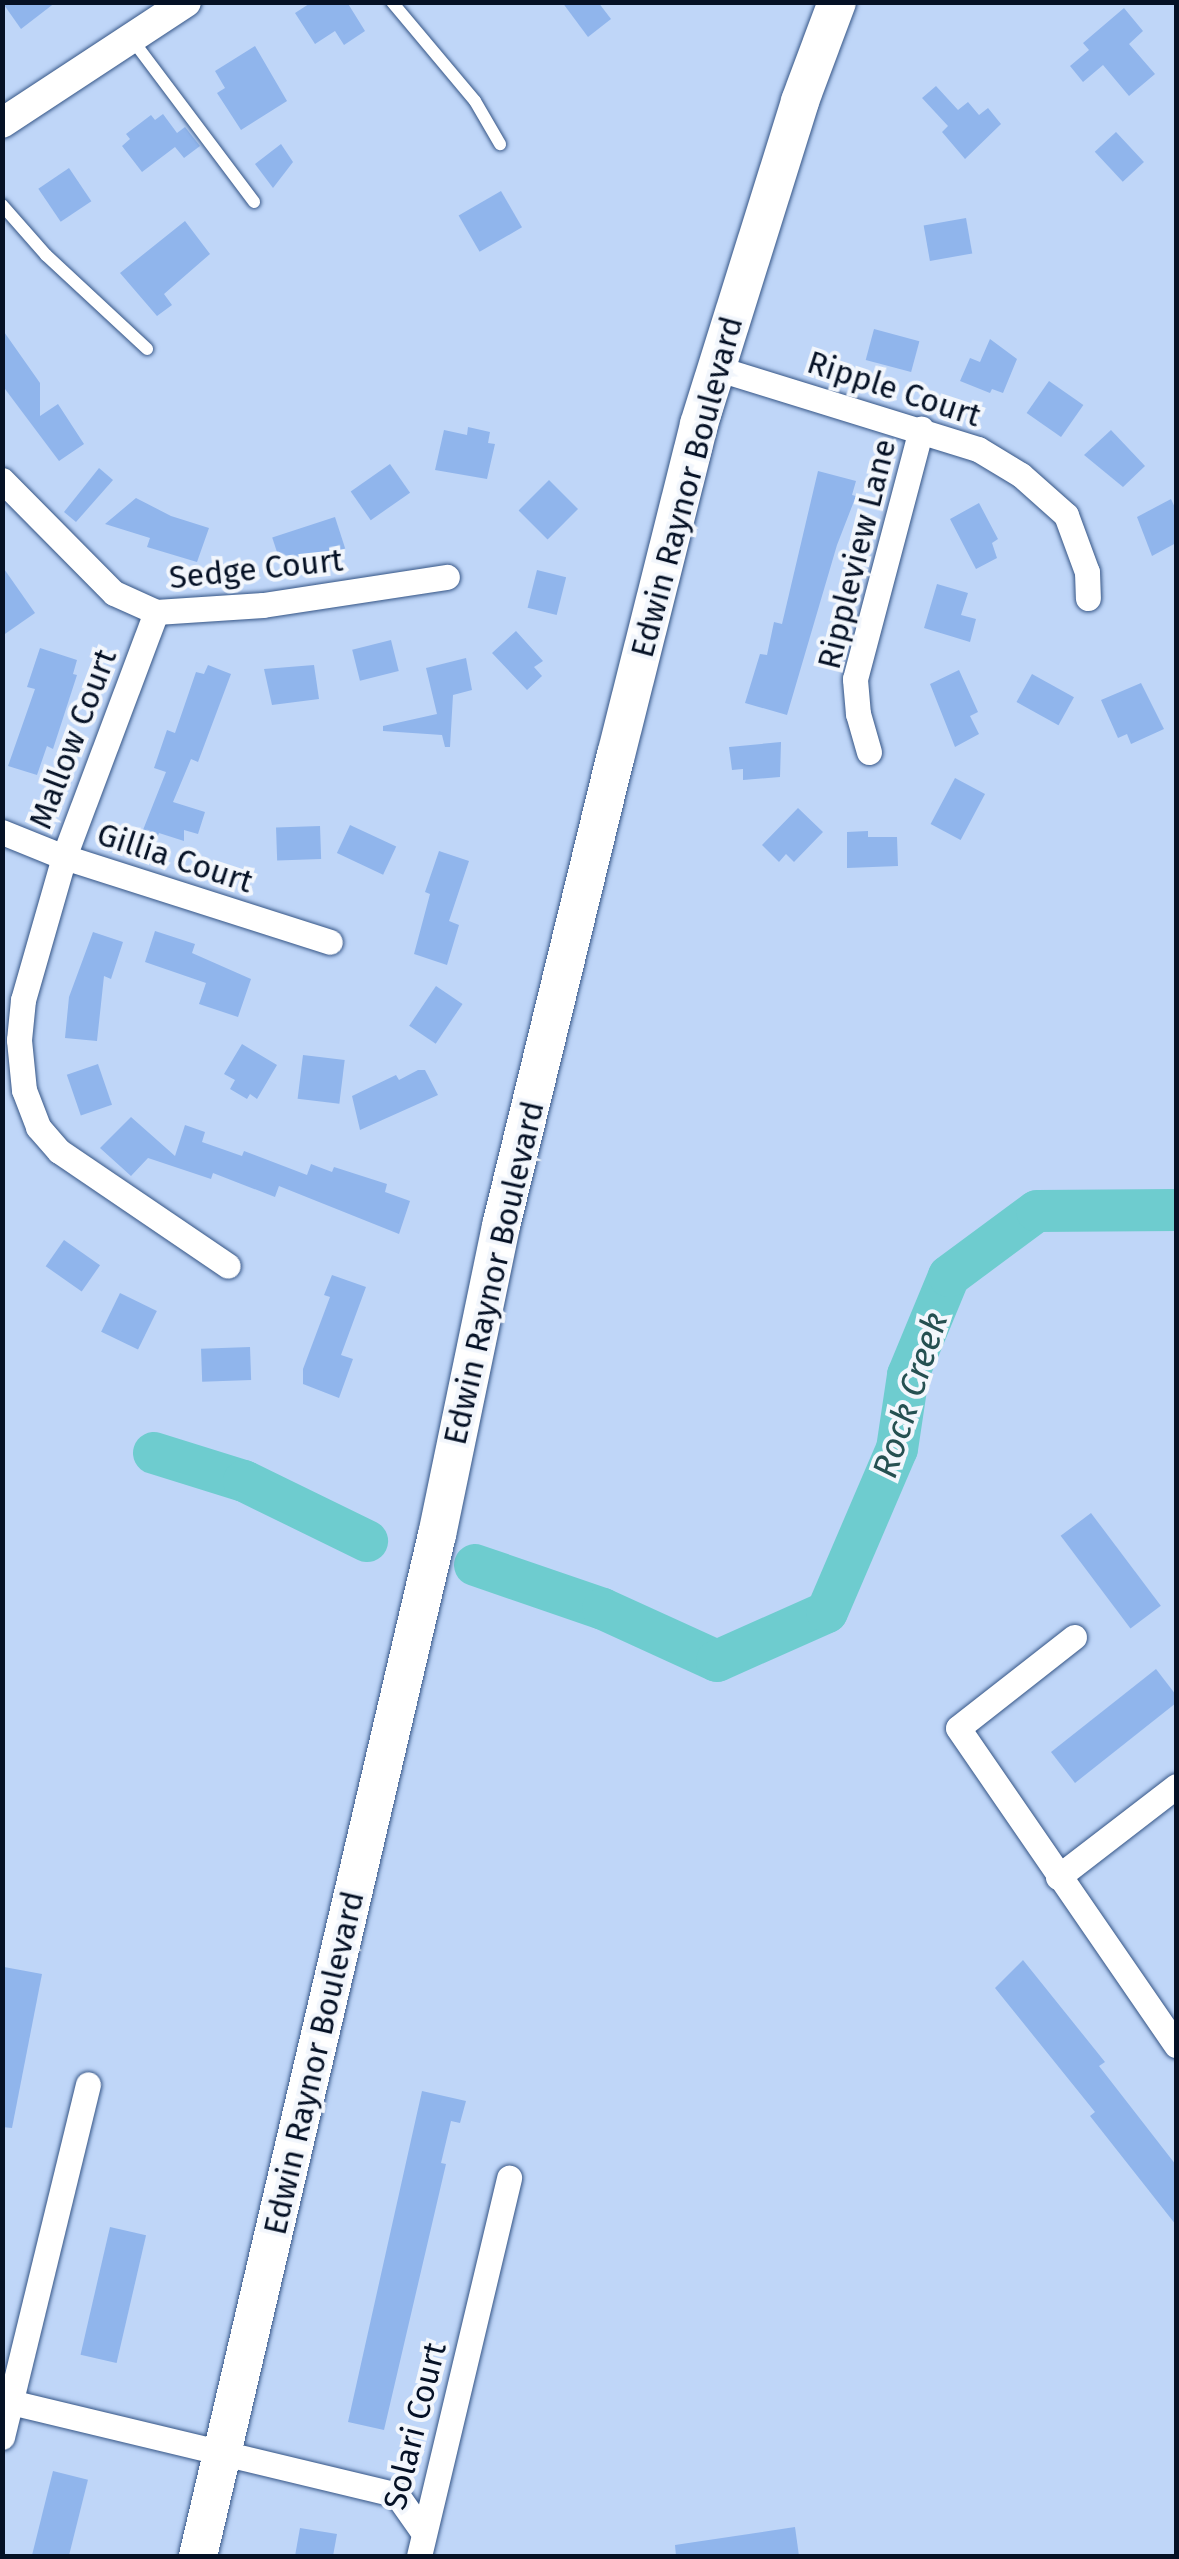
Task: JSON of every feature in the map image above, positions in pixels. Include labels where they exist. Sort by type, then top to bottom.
[{"type":"main road","name":"Edwin Raynor Boulevard","points":[[198,2556],[437,1534],[501,1226],[716,368],[800,101],[837,2]]},
{"type":"street","points":[[2,123],[186,2]]},
{"type":"street","name":"Ripple Court","points":[[716,368],[921,429],[978,449],[1021,475],[1066,515],[1087,572],[1088,598]]},
{"type":"street","name":"Rippleview Lane","points":[[869,752],[858,714],[855,679],[921,429]]},
{"type":"street","name":"Sedge Court","points":[[2,480],[114,593],[156,612],[263,605],[447,576]]},
{"type":"street","name":"Mallow Court","points":[[156,612],[64,857],[22,1000],[24,1090],[38,1127],[58,1151],[228,1266]]},
{"type":"street","name":"Gillia Court","points":[[2,832],[64,857],[330,942]]},
{"type":"street","points":[[1074,1637],[958,1728],[1176,2046]]},
{"type":"street","points":[[1058,1877],[1176,1786]]},
{"type":"street","points":[[2,2437],[7,2401],[88,2084]]},
{"type":"street","name":"Solari Court","points":[[421,2544],[508,2178]]},
{"type":"street","name":"Solari Court","points":[[7,2401],[397,2495],[421,2544]]},
{"type":"lane","points":[[392,2],[475,101],[500,144]]},
{"type":"lane","points":[[131,38],[254,202]]},
{"type":"lane","points":[[2,205],[46,255],[146,349]]},
{"type":"building","points":[[2,2],[56,2],[21,29]]},
{"type":"building","points":[[312,2],[347,2],[365,31],[344,45],[335,31],[315,44],[295,13]]},
{"type":"building","points":[[562,2],[598,2],[611,19],[588,37]]},
{"type":"building","points":[[1124,8],[1143,31],[1129,44],[1155,74],[1129,96],[1103,65],[1083,82],[1070,66],[1089,50],[1083,43]]},
{"type":"building","points":[[255,46],[287,101],[241,130],[217,93],[225,88],[215,71]]},
{"type":"building","points":[[936,86],[958,110],[968,102],[979,115],[988,108],[1001,124],[965,159],[942,132],[948,126],[922,98]]},
{"type":"building","points":[[163,114],[177,133],[185,127],[200,146],[184,158],[175,147],[142,172],[122,146],[130,139],[126,134],[151,115],[155,120]]},
{"type":"building","points":[[1116,132],[1144,162],[1123,182],[1095,152]]},
{"type":"building","points":[[281,144],[293,162],[273,188],[255,164]]},
{"type":"building","points":[[69,168],[91,201],[61,222],[38,189]]},
{"type":"building","points":[[501,191],[522,227],[480,252],[459,216]]},
{"type":"building","points":[[966,218],[972,253],[930,261],[924,225]]},
{"type":"building","points":[[185,221],[210,254],[164,294],[172,305],[157,316],[120,273]]},
{"type":"building","points":[[2,329],[40,383],[40,416],[58,404],[84,444],[59,461],[2,385]]},
{"type":"building","points":[[874,329],[919,341],[911,372],[866,360]]},
{"type":"building","points":[[990,339],[1017,359],[1003,393],[992,389],[990,393],[960,381],[970,358],[980,362]]},
{"type":"building","points":[[1049,381],[1083,405],[1061,437],[1027,413]]},
{"type":"building","points":[[468,427],[490,432],[488,443],[495,444],[487,479],[435,470],[444,430],[467,435]]},
{"type":"building","points":[[1111,430],[1145,466],[1123,487],[1084,455]]},
{"type":"building","points":[[390,464],[410,493],[371,520],[351,492]]},
{"type":"building","points":[[99,468],[113,480],[76,522],[64,512]]},
{"type":"building","points":[[818,471],[856,481],[852,495],[856,496],[837,545],[787,715],[745,703],[760,654],[767,655],[774,622],[782,624]]},
{"type":"building","points":[[549,480],[578,509],[548,539],[519,510]]},
{"type":"building","points":[[136,498],[171,516],[209,528],[197,562],[147,547],[150,538],[105,524]]},
{"type":"building","points":[[1171,499],[1176,510],[1176,543],[1152,556],[1137,517]]},
{"type":"building","points":[[979,503],[998,539],[992,543],[997,558],[976,569],[950,519]]},
{"type":"building","points":[[335,517],[345,548],[282,569],[272,537]]},
{"type":"building","points":[[2,566],[35,613],[2,636]]},
{"type":"building","points":[[537,570],[566,577],[557,615],[528,608]]},
{"type":"building","points":[[937,584],[968,593],[961,615],[976,619],[970,642],[924,628]]},
{"type":"building","points":[[516,631],[543,661],[534,667],[542,676],[527,690],[492,653]]},
{"type":"building","points":[[391,640],[399,671],[360,681],[352,650]]},
{"type":"building","points":[[40,648],[77,660],[73,674],[77,675],[53,749],[47,746],[37,775],[8,766],[35,689],[27,687]]},
{"type":"building","points":[[466,658],[472,690],[453,695],[450,747],[445,747],[442,735],[383,731],[383,726],[437,714],[426,668]]},
{"type":"building","points":[[208,665],[231,674],[198,762],[191,759],[173,802],[205,812],[198,834],[184,830],[184,841],[159,833],[156,841],[141,835],[166,772],[154,768],[167,730],[175,733],[196,672],[204,674]]},
{"type":"building","points":[[314,665],[319,699],[272,705],[264,669]]},
{"type":"building","points":[[959,670],[978,712],[970,716],[979,734],[955,747],[930,684]]},
{"type":"building","points":[[1032,674],[1074,697],[1058,725],[1016,702]]},
{"type":"building","points":[[1141,683],[1164,729],[1131,744],[1127,734],[1118,738],[1101,700]]},
{"type":"building","points":[[781,742],[780,777],[743,780],[743,769],[732,770],[729,747]]},
{"type":"building","points":[[955,778],[985,794],[961,840],[931,824]]},
{"type":"building","points":[[798,808],[823,832],[794,862],[786,854],[779,862],[762,845]]},
{"type":"building","points":[[350,825],[396,847],[383,875],[337,853]]},
{"type":"building","points":[[320,826],[321,859],[277,861],[276,828]]},
{"type":"building","points":[[868,831],[868,837],[897,837],[898,866],[847,868],[847,832]]},
{"type":"building","points":[[439,851],[469,861],[449,921],[459,925],[447,965],[414,954],[430,894],[425,892]]},
{"type":"building","points":[[155,931],[195,944],[192,953],[251,979],[238,1017],[199,1004],[206,983],[145,962]]},
{"type":"building","points":[[93,932],[123,942],[111,979],[104,976],[97,1041],[65,1038],[69,997]]},
{"type":"building","points":[[436,986],[463,1004],[436,1044],[409,1026]]},
{"type":"building","points":[[242,1044],[277,1065],[257,1099],[250,1094],[247,1099],[230,1089],[235,1080],[224,1074]]},
{"type":"building","points":[[303,1055],[345,1060],[339,1104],[298,1099]]},
{"type":"building","points":[[98,1064],[112,1105],[81,1115],[67,1075]]},
{"type":"building","points":[[425,1070],[438,1095],[360,1130],[352,1096],[396,1075],[399,1080]]},
{"type":"building","points":[[131,1117],[175,1156],[185,1125],[205,1132],[202,1142],[242,1156],[244,1151],[307,1175],[311,1164],[387,1184],[385,1192],[410,1201],[399,1234],[279,1186],[275,1197],[213,1173],[211,1179],[148,1158],[131,1176],[100,1148]]},
{"type":"building","points":[[64,1240],[100,1265],[82,1291],[46,1266]]},
{"type":"building","points":[[332,1275],[366,1287],[341,1355],[353,1359],[339,1398],[303,1384],[303,1369],[330,1297],[324,1295]]},
{"type":"building","points":[[120,1293],[157,1311],[138,1350],[101,1332]]},
{"type":"building","points":[[250,1347],[251,1380],[202,1382],[201,1349]]},
{"type":"building","points":[[1091,1513],[1161,1606],[1130,1629],[1061,1536]]},
{"type":"building","points":[[1156,1669],[1176,1695],[1176,1703],[1075,1783],[1051,1752]]},
{"type":"building","points":[[1023,1960],[1105,2062],[1099,2066],[1176,2165],[1176,2225],[1090,2116],[1095,2112],[995,1988]]},
{"type":"building","points":[[4,1967],[42,1974],[12,2128],[2,2127]]},
{"type":"building","points":[[422,2091],[466,2101],[460,2123],[451,2121],[441,2163],[446,2164],[384,2430],[348,2422]]},
{"type":"building","points":[[110,2227],[146,2235],[117,2363],[81,2355]]},
{"type":"building","points":[[53,2471],[88,2480],[69,2556],[32,2555]]},
{"type":"building","points":[[795,2527],[799,2556],[676,2556],[675,2545]]},
{"type":"building","points":[[300,2528],[337,2534],[333,2556],[295,2556]]},
{"type":"waterway","name":"Rock Creek","points":[[475,1565],[603,1609],[717,1661],[827,1612],[897,1449],[908,1375],[949,1276],[1037,1211],[1176,1210]]},
{"type":"waterway","name":"Rock Creek","points":[[154,1453],[244,1481],[367,1541]]}]
